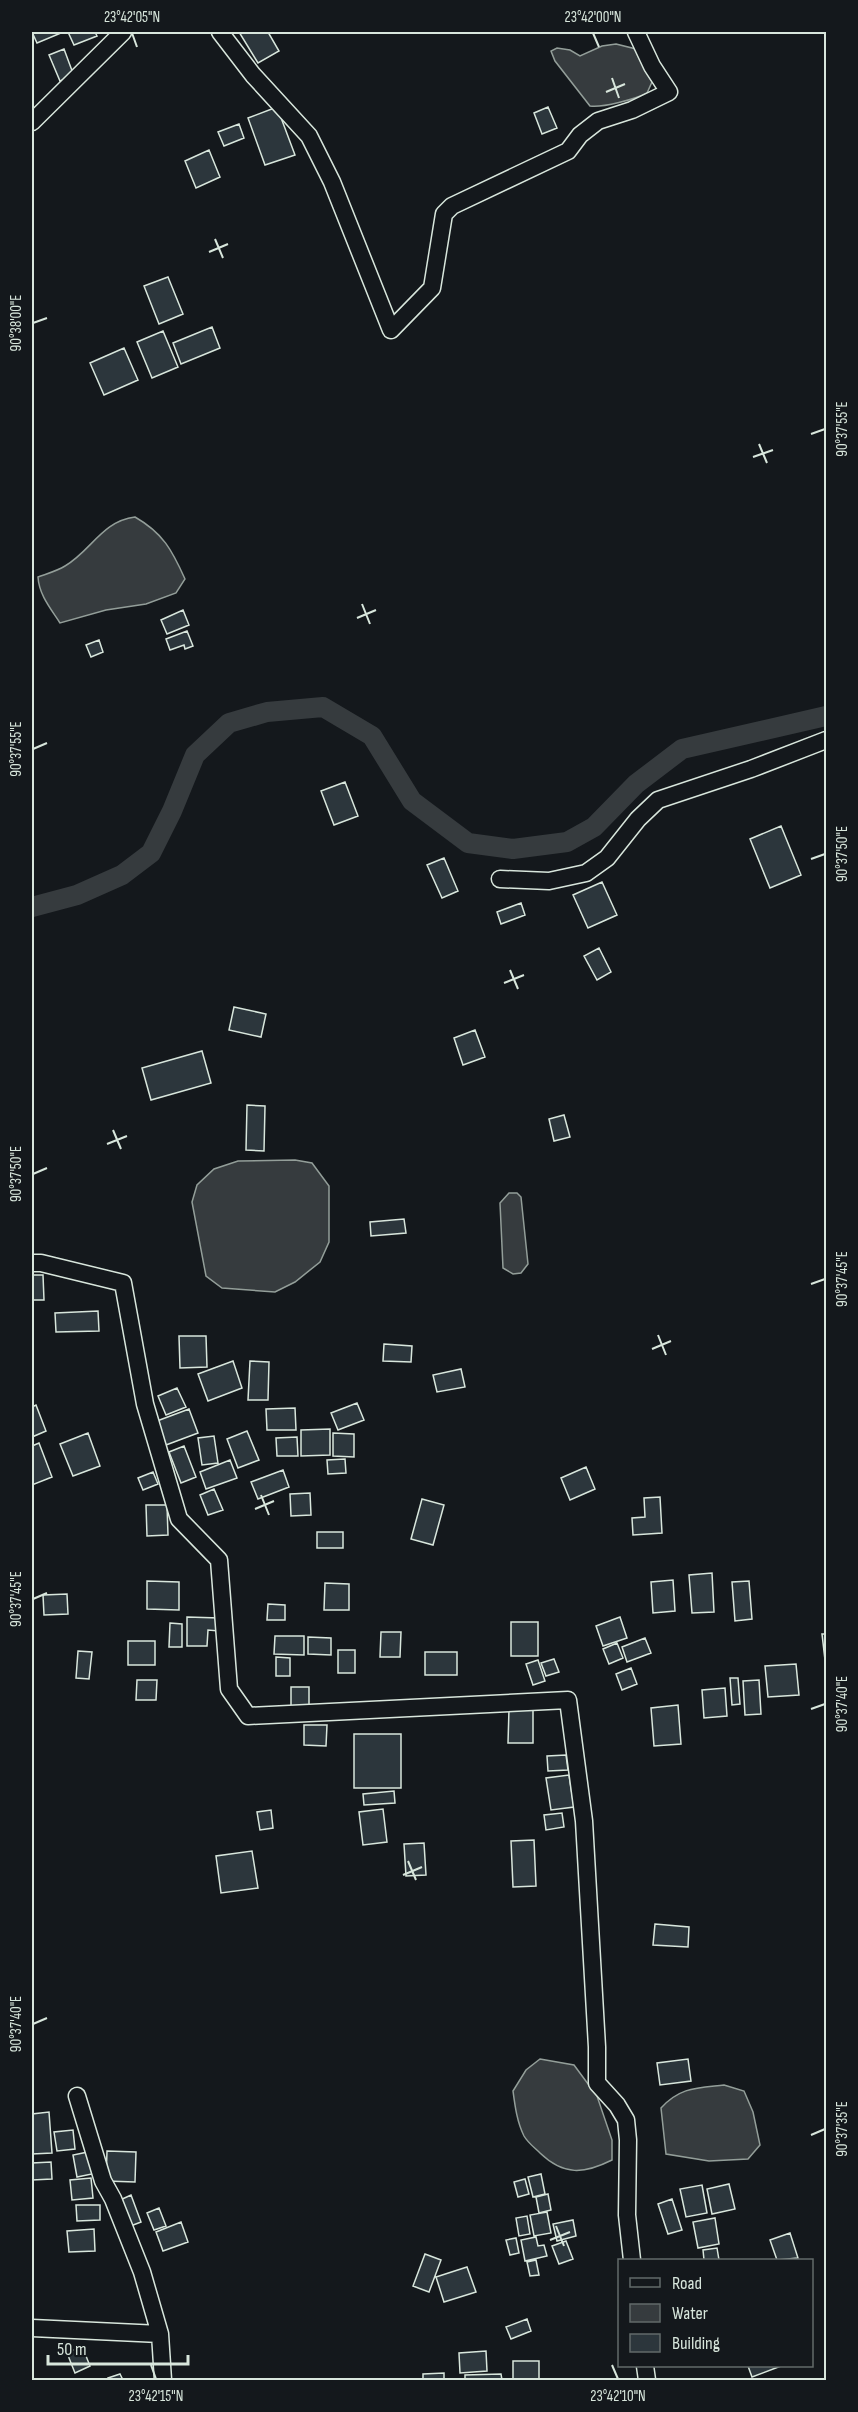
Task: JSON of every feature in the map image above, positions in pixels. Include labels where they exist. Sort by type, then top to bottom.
[{"type":"street","points":[[32,122],[123,32]]},
{"type":"street","points":[[220,32],[253,75],[309,136],[332,182],[391,330],[432,288],[444,214],[452,206],[568,151],[580,135],[598,121],[632,111],[669,92],[652,66],[636,32]]},
{"type":"street","points":[[500,879],[549,881],[586,873],[607,858],[638,819],[658,800],[751,769],[826,740]]},
{"type":"street","points":[[32,1263],[41,1263],[123,1283],[145,1404],[178,1519],[219,1560],[229,1689],[248,1716],[568,1700],[584,1821],[597,2084],[617,2105],[626,2120],[627,2215],[632,2259]]},
{"type":"street","points":[[77,2096],[103,2181],[113,2199],[156,2312],[160,2334],[162,2380]]},
{"type":"street","points":[[32,2328],[160,2334]]},
{"type":"water","points":[[616,44],[636,49],[652,82],[647,93],[642,95],[610,104],[590,106],[555,61],[551,51],[557,48],[570,50],[580,56],[602,46]]},
{"type":"water","points":[[135,517],[160,536],[176,559],[185,579],[176,593],[146,604],[106,610],[60,623],[43,596],[38,577],[74,560],[114,524]]},
{"type":"water","points":[[295,1160],[312,1163],[329,1186],[329,1242],[320,1262],[295,1282],[275,1292],[222,1288],[206,1276],[192,1202],[197,1185],[214,1169],[238,1161]]},
{"type":"water","points":[[509,1193],[517,1193],[521,1197],[528,1264],[521,1273],[513,1274],[503,1268],[500,1203]]},
{"type":"water","points":[[540,2059],[574,2065],[597,2096],[612,2140],[612,2160],[583,2170],[566,2169],[549,2160],[526,2139],[518,2120],[513,2091],[526,2070]]},
{"type":"water","points":[[724,2085],[744,2091],[753,2112],[760,2145],[748,2159],[709,2161],[666,2154],[661,2108],[682,2092]]},
{"type":"building","points":[[32,32],[60,32],[61,33],[37,43]]},
{"type":"building","points":[[68,32],[95,32],[97,36],[74,45]]},
{"type":"building","points":[[239,32],[268,32],[279,51],[258,63]]},
{"type":"building","points":[[64,49],[74,76],[60,81],[49,55]]},
{"type":"building","points":[[277,107],[295,155],[265,165],[248,118]]},
{"type":"building","points":[[548,107],[557,128],[542,134],[534,113]]},
{"type":"building","points":[[239,124],[244,138],[224,146],[218,132]]},
{"type":"building","points":[[209,150],[220,177],[196,188],[185,161]]},
{"type":"building","points":[[168,277],[183,314],[159,324],[144,286]]},
{"type":"building","points":[[212,327],[220,348],[181,364],[173,343]]},
{"type":"building","points":[[163,331],[178,367],[152,378],[137,342]]},
{"type":"building","points":[[124,348],[138,380],[104,395],[90,363]]},
{"type":"building","points":[[183,610],[189,625],[167,634],[161,620]]},
{"type":"building","points":[[187,631],[193,646],[185,649],[184,645],[170,650],[166,639]]},
{"type":"building","points":[[99,640],[103,652],[91,657],[86,645]]},
{"type":"building","points":[[345,782],[358,816],[334,825],[321,791]]},
{"type":"building","points":[[781,826],[801,875],[770,888],[750,839]]},
{"type":"building","points":[[444,858],[458,891],[442,898],[427,865]]},
{"type":"building","points":[[602,882],[617,915],[588,928],[573,895]]},
{"type":"building","points":[[521,903],[525,915],[501,924],[497,912]]},
{"type":"building","points":[[599,948],[611,972],[597,980],[584,956]]},
{"type":"building","points":[[234,1007],[266,1014],[261,1037],[229,1030]]},
{"type":"building","points":[[475,1030],[485,1057],[463,1065],[454,1038]]},
{"type":"building","points":[[202,1051],[211,1083],[151,1100],[142,1068]]},
{"type":"building","points":[[247,1105],[265,1106],[264,1151],[246,1150]]},
{"type":"building","points":[[564,1115],[570,1137],[554,1141],[549,1119]]},
{"type":"building","points":[[404,1219],[406,1233],[371,1236],[370,1222]]},
{"type":"building","points":[[32,1275],[43,1275],[44,1300],[32,1300]]},
{"type":"building","points":[[98,1311],[99,1331],[56,1332],[55,1313]]},
{"type":"building","points":[[179,1336],[206,1336],[207,1367],[180,1368]]},
{"type":"building","points":[[384,1344],[412,1346],[411,1362],[383,1361]]},
{"type":"building","points":[[233,1361],[242,1388],[208,1401],[198,1374]]},
{"type":"building","points":[[250,1361],[269,1362],[268,1400],[248,1400]]},
{"type":"building","points":[[461,1369],[465,1387],[437,1392],[433,1375]]},
{"type":"building","points":[[177,1388],[186,1407],[166,1415],[158,1396]]},
{"type":"building","points":[[357,1403],[364,1420],[338,1430],[331,1413]]},
{"type":"building","points":[[36,1405],[46,1431],[32,1437],[32,1407]]},
{"type":"building","points":[[295,1408],[296,1430],[267,1430],[266,1409]]},
{"type":"building","points":[[189,1409],[198,1433],[166,1445],[157,1421]]},
{"type":"building","points":[[330,1429],[330,1455],[301,1456],[301,1430]]},
{"type":"building","points":[[247,1431],[259,1460],[238,1468],[227,1439]]},
{"type":"building","points":[[88,1433],[100,1466],[73,1476],[60,1444]]},
{"type":"building","points":[[333,1433],[354,1434],[354,1457],[333,1456]]},
{"type":"building","points":[[214,1436],[218,1463],[202,1465],[198,1438]]},
{"type":"building","points":[[297,1437],[298,1456],[277,1456],[276,1438]]},
{"type":"building","points":[[39,1443],[52,1477],[32,1485],[32,1446]]},
{"type":"building","points":[[184,1446],[196,1477],[181,1483],[169,1452]]},
{"type":"building","points":[[345,1459],[346,1473],[328,1474],[327,1460]]},
{"type":"building","points":[[230,1460],[237,1478],[206,1489],[200,1472]]},
{"type":"building","points":[[586,1467],[595,1489],[570,1500],[561,1478]]},
{"type":"building","points":[[283,1470],[289,1487],[258,1499],[251,1482]]},
{"type":"building","points":[[153,1472],[158,1484],[143,1490],[138,1478]]},
{"type":"building","points":[[214,1489],[223,1510],[208,1515],[200,1495]]},
{"type":"building","points":[[310,1493],[311,1515],[291,1516],[290,1494]]},
{"type":"building","points":[[660,1497],[662,1533],[633,1535],[632,1518],[645,1517],[644,1498]]},
{"type":"building","points":[[422,1499],[444,1505],[433,1545],[411,1539]]},
{"type":"building","points":[[146,1505],[167,1505],[168,1535],[147,1536]]},
{"type":"building","points":[[317,1532],[343,1532],[343,1548],[317,1548]]},
{"type":"building","points":[[712,1573],[714,1612],[692,1613],[689,1575]]},
{"type":"building","points":[[673,1580],[675,1611],[653,1613],[651,1582]]},
{"type":"building","points":[[147,1581],[179,1582],[179,1610],[147,1609]]},
{"type":"building","points":[[749,1581],[752,1619],[735,1621],[732,1582]]},
{"type":"building","points":[[325,1583],[349,1584],[349,1610],[324,1610]]},
{"type":"building","points":[[67,1594],[68,1614],[44,1615],[43,1595]]},
{"type":"building","points":[[268,1604],[285,1605],[285,1620],[267,1620]]},
{"type":"building","points":[[187,1617],[219,1618],[219,1631],[208,1630],[207,1646],[187,1646]]},
{"type":"building","points":[[620,1617],[627,1638],[603,1646],[596,1626]]},
{"type":"building","points":[[511,1622],[538,1622],[538,1656],[511,1656]]},
{"type":"building","points":[[170,1623],[182,1624],[182,1647],[169,1647]]},
{"type":"building","points":[[381,1632],[401,1632],[400,1657],[380,1657]]},
{"type":"building","points":[[822,1634],[826,1634],[826,1660],[825,1660]]},
{"type":"building","points":[[275,1636],[304,1636],[304,1655],[274,1654]]},
{"type":"building","points":[[308,1637],[331,1638],[331,1655],[308,1654]]},
{"type":"building","points":[[645,1638],[651,1653],[627,1662],[622,1647]]},
{"type":"building","points":[[128,1641],[155,1641],[155,1665],[128,1665]]},
{"type":"building","points":[[617,1643],[623,1658],[609,1664],[603,1649]]},
{"type":"building","points":[[338,1650],[355,1650],[355,1673],[338,1673]]},
{"type":"building","points":[[78,1651],[92,1652],[89,1679],[76,1678]]},
{"type":"building","points":[[425,1652],[457,1652],[457,1675],[425,1675]]},
{"type":"building","points":[[276,1657],[290,1658],[290,1676],[276,1676]]},
{"type":"building","points":[[554,1659],[559,1672],[546,1676],[541,1663]]},
{"type":"building","points":[[538,1660],[545,1681],[533,1685],[526,1664]]},
{"type":"building","points":[[796,1664],[799,1695],[768,1697],[765,1666]]},
{"type":"building","points":[[631,1668],[637,1684],[622,1690],[616,1674]]},
{"type":"building","points":[[730,1678],[738,1678],[740,1704],[732,1705]]},
{"type":"building","points":[[137,1680],[157,1680],[156,1700],[136,1700]]},
{"type":"building","points":[[759,1680],[761,1714],[745,1715],[743,1681]]},
{"type":"building","points":[[291,1687],[309,1687],[309,1710],[291,1710]]},
{"type":"building","points":[[725,1688],[727,1716],[704,1718],[702,1690]]},
{"type":"building","points":[[678,1705],[681,1744],[654,1746],[651,1708]]},
{"type":"building","points":[[509,1709],[533,1709],[533,1743],[508,1743]]},
{"type":"building","points":[[304,1725],[327,1725],[326,1746],[304,1745]]},
{"type":"building","points":[[354,1734],[401,1734],[401,1788],[354,1788]]},
{"type":"building","points":[[566,1755],[568,1770],[548,1771],[547,1756]]},
{"type":"building","points":[[569,1775],[574,1807],[551,1810],[546,1778]]},
{"type":"building","points":[[394,1791],[395,1803],[364,1805],[363,1794]]},
{"type":"building","points":[[383,1809],[387,1842],[363,1845],[359,1812]]},
{"type":"building","points":[[271,1810],[273,1828],[260,1830],[257,1812]]},
{"type":"building","points":[[562,1813],[564,1827],[546,1830],[544,1815]]},
{"type":"building","points":[[534,1840],[536,1886],[513,1887],[511,1841]]},
{"type":"building","points":[[424,1843],[426,1875],[406,1876],[404,1844]]},
{"type":"building","points":[[252,1851],[258,1888],[221,1893],[216,1856]]},
{"type":"building","points":[[655,1924],[689,1927],[688,1947],[653,1945]]},
{"type":"building","points":[[688,2059],[691,2081],[660,2085],[657,2063]]},
{"type":"building","points":[[49,2112],[52,2153],[32,2154],[32,2114]]},
{"type":"building","points":[[73,2130],[75,2149],[57,2151],[54,2132]]},
{"type":"building","points":[[107,2151],[136,2152],[135,2182],[106,2181]]},
{"type":"building","points":[[88,2152],[92,2174],[77,2177],[73,2155]]},
{"type":"building","points":[[51,2162],[52,2179],[32,2180],[32,2163]]},
{"type":"building","points":[[541,2174],[545,2194],[533,2197],[528,2177]]},
{"type":"building","points":[[91,2178],[93,2198],[72,2200],[70,2180]]},
{"type":"building","points":[[525,2179],[529,2194],[518,2197],[514,2182]]},
{"type":"building","points":[[729,2184],[735,2209],[712,2214],[707,2189]]},
{"type":"building","points":[[702,2185],[707,2213],[686,2217],[680,2189]]},
{"type":"building","points":[[548,2194],[551,2210],[539,2213],[536,2197]]},
{"type":"building","points":[[131,2195],[141,2222],[128,2227],[118,2201]]},
{"type":"building","points":[[672,2199],[682,2230],[668,2234],[658,2204]]},
{"type":"building","points":[[76,2205],[100,2205],[100,2220],[77,2221]]},
{"type":"building","points":[[159,2208],[166,2226],[154,2230],[147,2213]]},
{"type":"building","points":[[547,2212],[551,2233],[534,2236],[530,2215]]},
{"type":"building","points":[[527,2216],[530,2234],[519,2236],[516,2218]]},
{"type":"building","points":[[715,2218],[719,2244],[698,2248],[693,2222]]},
{"type":"building","points":[[573,2220],[576,2236],[557,2241],[553,2224]]},
{"type":"building","points":[[181,2222],[188,2242],[163,2251],[156,2232]]},
{"type":"building","points":[[94,2229],[95,2251],[69,2252],[67,2231]]},
{"type":"building","points":[[790,2233],[798,2258],[777,2259],[770,2240]]},
{"type":"building","points":[[536,2237],[538,2246],[544,2245],[547,2256],[525,2261],[521,2240]]},
{"type":"building","points":[[516,2238],[519,2253],[510,2255],[506,2240]]},
{"type":"building","points":[[566,2241],[573,2259],[559,2264],[552,2246]]},
{"type":"building","points":[[717,2248],[719,2259],[704,2259],[703,2250]]},
{"type":"building","points":[[425,2254],[441,2260],[429,2292],[413,2286]]},
{"type":"building","points":[[536,2260],[539,2275],[530,2276],[527,2262]]},
{"type":"building","points":[[467,2267],[476,2292],[444,2302],[436,2277]]},
{"type":"building","points":[[527,2319],[531,2331],[511,2339],[506,2327]]},
{"type":"building","points":[[82,2346],[90,2366],[75,2373],[67,2353]]},
{"type":"building","points":[[486,2351],[487,2371],[460,2373],[459,2353]]},
{"type":"building","points":[[513,2361],[539,2361],[539,2380],[513,2380]]},
{"type":"building","points":[[748,2367],[778,2367],[752,2377]]},
{"type":"building","points":[[444,2373],[444,2380],[423,2380],[423,2374]]},
{"type":"building","points":[[120,2374],[123,2380],[109,2380],[108,2378]]},
{"type":"building","points":[[501,2374],[502,2380],[465,2380],[465,2375]]},
{"type":"waterway","points":[[32,907],[77,895],[122,875],[151,853],[172,811],[195,755],[229,723],[267,712],[323,707],[372,736],[412,801],[468,843],[513,849],[567,842],[594,827],[636,784],[682,749],[826,716]]}]
